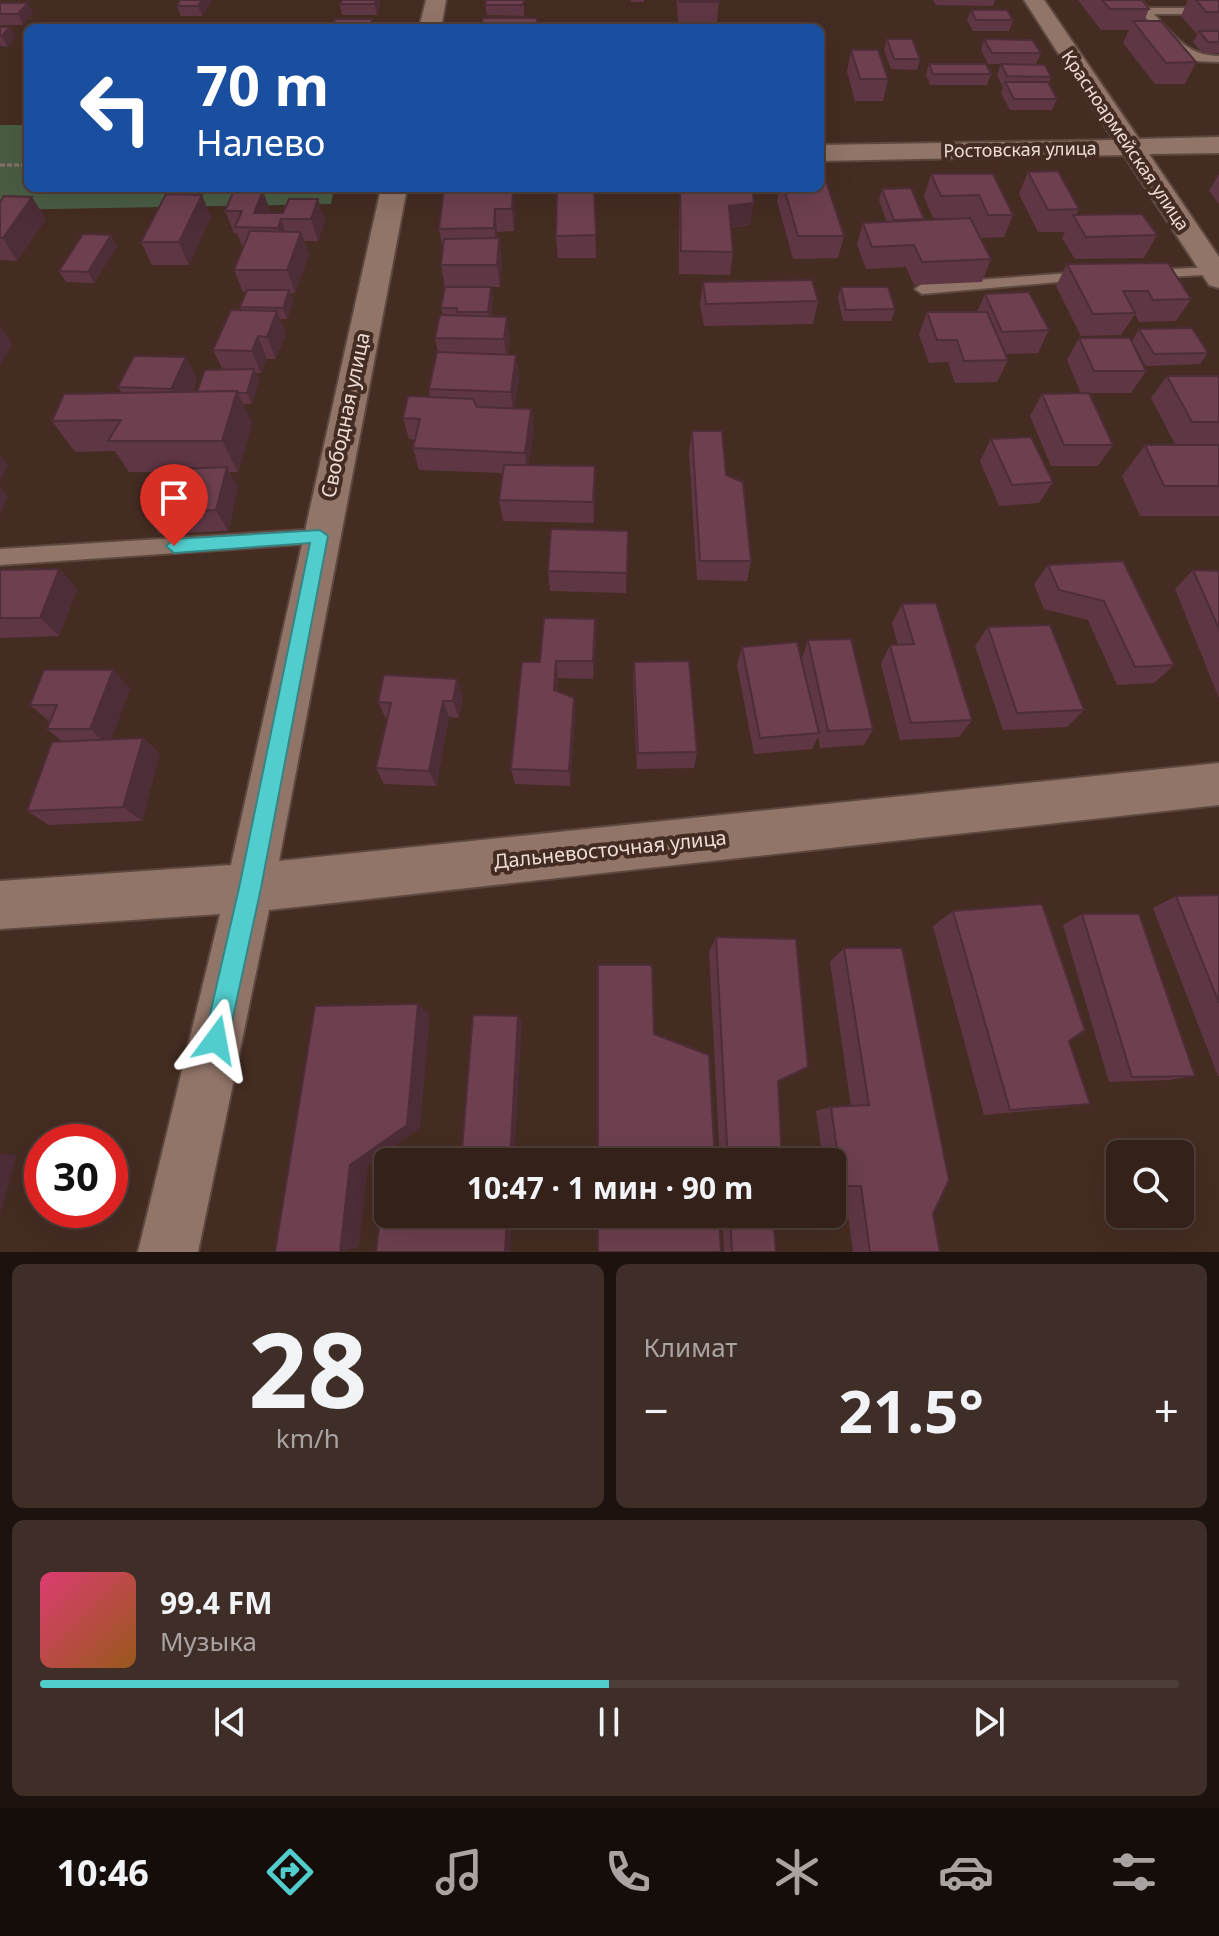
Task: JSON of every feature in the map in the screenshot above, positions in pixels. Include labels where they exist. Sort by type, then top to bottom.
[{"type":"street","points":[[431,24],[436,0]]},
{"type":"street","name":"Красноармейская улица","points":[[1034,0],[1128,147],[1216,275]]},
{"type":"street","name":"Ростовская улица","points":[[824,153],[1219,145]]},
{"type":"street","name":"Свободная улица","points":[[168,1252],[250,888],[393,192]]},
{"type":"street","name":"Дальневосточная улица","points":[[0,905],[250,888],[1219,784]]},
{"type":"lane","points":[[1135,0],[1170,38],[1197,59],[1219,59]]},
{"type":"lane","points":[[1144,11],[1219,11]]},
{"type":"lane","points":[[1138,274],[1216,275]]},
{"type":"lane","points":[[922,289],[1108,275]]},
{"type":"lane","points":[[0,557],[320,536]]},
{"type":"path","points":[[0,165],[24,165]]},
{"type":"green space","points":[[0,125],[24,125],[24,192],[333,192],[331,204],[0,210]]},
{"type":"building","points":[[180,0],[202,0],[198,6],[177,6]]},
{"type":"building","points":[[342,0],[376,0],[374,4],[340,4]]},
{"type":"building","points":[[486,0],[524,0],[523,5],[485,5]]},
{"type":"building","points":[[719,0],[719,2],[679,2]]},
{"type":"building","points":[[1102,0],[1142,0],[1149,9],[1110,9]]},
{"type":"building","points":[[1196,0],[1219,0],[1219,12],[1206,12]]},
{"type":"building","points":[[0,3],[28,3],[18,14],[0,14]]},
{"type":"building","points":[[971,10],[1007,10],[1013,20],[976,20]]},
{"type":"building","points":[[483,18],[537,18],[536,24],[482,24]]},
{"type":"building","points":[[335,19],[373,19],[371,24],[333,24]]},
{"type":"building","points":[[1133,21],[1161,21],[1196,62],[1166,63]]},
{"type":"building","points":[[0,27],[10,27],[0,36]]},
{"type":"building","points":[[1199,31],[1219,31],[1219,42],[1208,42]]},
{"type":"building","points":[[887,39],[912,39],[920,59],[894,59]]},
{"type":"building","points":[[984,39],[1032,40],[1041,53],[992,53]]},
{"type":"building","points":[[851,50],[878,50],[888,79],[860,79]]},
{"type":"building","points":[[929,64],[986,64],[991,74],[933,74]]},
{"type":"building","points":[[1001,64],[1045,65],[1051,77],[1007,76]]},
{"type":"building","points":[[1005,82],[1048,82],[1057,99],[1014,99]]},
{"type":"building","points":[[1058,171],[1079,209],[1048,210],[1028,172]]},
{"type":"building","points":[[931,174],[993,174],[1013,215],[988,215],[979,195],[941,196]]},
{"type":"building","points":[[825,178],[844,236],[798,236],[785,192],[824,192]]},
{"type":"building","points":[[911,188],[924,219],[894,220],[882,189]]},
{"type":"building","points":[[233,192],[263,192],[254,213],[283,213],[289,199],[318,199],[311,219],[281,219],[278,228],[235,227],[242,211],[225,211]]},
{"type":"building","points":[[444,192],[513,192],[512,209],[495,209],[494,228],[439,229]]},
{"type":"building","points":[[557,192],[594,192],[596,235],[556,236]]},
{"type":"building","points":[[680,192],[753,192],[754,203],[729,206],[733,252],[681,251]]},
{"type":"building","points":[[166,194],[202,195],[179,242],[141,242]]},
{"type":"building","points":[[4,196],[32,197],[0,238],[0,202]]},
{"type":"building","points":[[1142,214],[1157,235],[1086,237],[1073,215]]},
{"type":"building","points":[[970,218],[991,259],[922,262],[914,245],[872,247],[863,223]]},
{"type":"building","points":[[250,231],[301,232],[287,270],[234,270]]},
{"type":"building","points":[[83,234],[111,235],[88,272],[59,271]]},
{"type":"building","points":[[499,238],[497,265],[441,265],[444,239]]},
{"type":"building","points":[[1168,263],[1191,299],[1153,300],[1148,291],[1123,291],[1135,313],[1093,314],[1067,264]]},
{"type":"building","points":[[812,280],[818,301],[706,304],[703,282]]},
{"type":"building","points":[[445,287],[491,287],[488,312],[457,312],[457,308],[441,308]]},
{"type":"building","points":[[841,287],[888,287],[895,309],[846,310]]},
{"type":"building","points":[[247,290],[289,290],[283,308],[240,307]]},
{"type":"building","points":[[1029,292],[1049,330],[1002,332],[985,294]]},
{"type":"building","points":[[231,310],[277,311],[267,337],[258,336],[252,351],[213,350]]},
{"type":"building","points":[[927,312],[987,312],[1008,360],[964,361],[957,340],[937,340]]},
{"type":"building","points":[[440,315],[507,317],[504,339],[435,338]]},
{"type":"building","points":[[1192,328],[1208,353],[1154,354],[1139,329]]},
{"type":"building","points":[[1079,338],[1130,338],[1146,371],[1094,371]]},
{"type":"building","points":[[437,352],[516,355],[511,392],[429,389]]},
{"type":"building","points":[[134,356],[186,357],[171,389],[118,387]]},
{"type":"building","points":[[254,369],[247,393],[197,392],[205,370]]},
{"type":"building","points":[[1167,376],[1219,376],[1219,422],[1192,422]]},
{"type":"building","points":[[237,391],[222,441],[108,441],[121,420],[52,421],[64,394]]},
{"type":"building","points":[[1089,393],[1113,445],[1064,445],[1042,394]]},
{"type":"building","points":[[408,396],[473,399],[477,407],[531,409],[525,453],[413,448],[420,419],[403,418]]},
{"type":"building","points":[[692,431],[722,431],[726,475],[743,482],[751,561],[700,561]]},
{"type":"building","points":[[1031,437],[1053,482],[1012,485],[991,439]]},
{"type":"building","points":[[1145,445],[1219,445],[1219,486],[1164,486]]},
{"type":"building","points":[[504,465],[595,466],[593,502],[499,500]]},
{"type":"building","points":[[227,467],[216,510],[145,513],[158,470]]},
{"type":"building","points":[[551,529],[628,531],[627,573],[548,571]]},
{"type":"building","points":[[1123,561],[1174,665],[1135,667],[1104,601],[1059,590],[1048,565]]},
{"type":"building","points":[[59,569],[40,618],[0,618],[0,570]]},
{"type":"building","points":[[1193,570],[1219,571],[1219,629]]},
{"type":"building","points":[[936,603],[972,720],[911,723],[890,645],[914,644],[902,604]]},
{"type":"building","points":[[544,618],[595,619],[593,661],[556,661],[554,690],[574,698],[569,771],[511,769],[522,662],[540,662]]},
{"type":"building","points":[[1050,625],[1084,710],[1017,713],[988,627]]},
{"type":"building","points":[[851,639],[873,729],[828,731],[808,640]]},
{"type":"building","points":[[797,642],[819,733],[760,738],[742,647]]},
{"type":"building","points":[[689,661],[697,752],[638,753],[634,662]]},
{"type":"building","points":[[44,670],[113,670],[90,729],[47,729],[57,705],[30,705]]},
{"type":"building","points":[[384,675],[457,679],[453,701],[443,701],[429,771],[376,768],[391,703],[378,702]]},
{"type":"building","points":[[143,738],[123,807],[27,811],[52,742]]},
{"type":"building","points":[[1219,895],[1219,1003],[1176,896]]},
{"type":"building","points":[[1042,904],[1085,1030],[1069,1041],[1090,1104],[1010,1110],[953,911]]},
{"type":"building","points":[[1082,914],[1139,914],[1195,1076],[1132,1077]]},
{"type":"building","points":[[716,937],[796,939],[808,1067],[778,1081],[781,1148],[727,1148]]},
{"type":"building","points":[[844,948],[902,948],[949,1180],[933,1214],[940,1252],[870,1252],[861,1186],[846,1186],[846,1148],[837,1148],[831,1107],[869,1105]]},
{"type":"building","points":[[598,965],[652,965],[654,1034],[709,1055],[714,1148],[598,1148]]},
{"type":"building","points":[[418,1004],[407,1125],[350,1165],[340,1252],[275,1252],[315,1006]]},
{"type":"building","points":[[473,1015],[518,1016],[511,1148],[462,1148]]},
{"type":"building","points":[[379,1228],[506,1228],[505,1252],[376,1252]]},
{"type":"building","points":[[598,1228],[720,1228],[721,1252],[598,1252]]},
{"type":"building","points":[[731,1228],[774,1228],[776,1252],[732,1252]]},
{"type":"route","points":[[174,546],[320,536],[250,888],[216,1040]]}]
